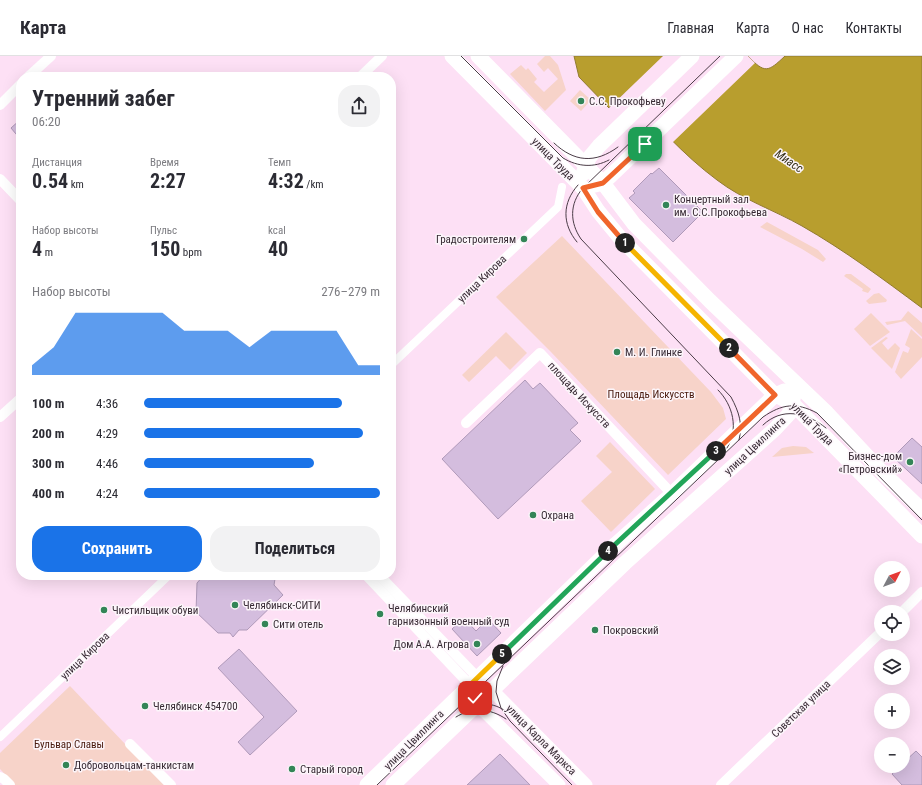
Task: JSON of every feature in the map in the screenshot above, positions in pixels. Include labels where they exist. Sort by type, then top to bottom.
[{"type":"main road","name":"улица Труда","points":[[452,56],[581,186],[598,212],[621,239],[775,395],[792,402],[922,536]]},
{"type":"main road","name":"улица Труда","points":[[478,56],[603,183],[634,224],[922,510]]},
{"type":"main road","points":[[692,56],[589,158],[581,186],[603,183],[736,56]]},
{"type":"main road","name":"улица Цвиллинга","points":[[367,785],[616,544],[672,494],[775,395],[797,386]]},
{"type":"main road","name":"улица Цвиллинга","points":[[393,785],[625,563],[776,429],[789,414],[797,386]]},
{"type":"main road","name":"улица Карла Маркса","points":[[473,681],[492,690]]},
{"type":"main road","name":"улица Карла Маркса","points":[[473,681],[477,704]]},
{"type":"street","points":[[33,72],[50,56]]},
{"type":"street","points":[[365,72],[382,56]]},
{"type":"street","points":[[0,105],[16,89]]},
{"type":"street","points":[[0,179],[16,196]]},
{"type":"street","name":"улица Кирова","points":[[396,360],[558,207],[562,187]]},
{"type":"street","name":"площадь Искусств","points":[[466,423],[540,354],[672,494]]},
{"type":"street","points":[[0,417],[16,403]]},
{"type":"street","name":"улица Кирова","points":[[0,736],[164,580]]},
{"type":"street","name":"улица Карла Маркса","points":[[371,580],[473,681]]},
{"type":"street","name":"улица Карла Маркса","points":[[382,580],[473,681]]},
{"type":"street","points":[[909,605],[922,592]]},
{"type":"street","name":"Советская улица","points":[[721,785],[874,639]]},
{"type":"street","name":"улица Карла Маркса","points":[[492,690],[586,785]]},
{"type":"street","name":"улица Карла Маркса","points":[[477,704],[558,785]]},
{"type":"street","points":[[130,744],[171,785]]},
{"type":"street","points":[[0,777],[10,785]]},
{"type":"green space","points":[[545,56],[550,56],[558,65],[566,90],[545,111],[510,74],[521,65],[526,70],[528,68],[537,79],[534,82],[544,92],[558,79],[548,68],[544,72],[537,64]]},
{"type":"green space","points":[[580,90],[591,100],[581,111],[570,101]]},
{"type":"green space","points":[[767,222],[818,250],[826,259],[823,262],[760,227]]},
{"type":"green space","name":"Площадь Искусств","points":[[562,236],[711,392],[723,408],[726,419],[668,475],[551,352],[496,297]]},
{"type":"green space","points":[[846,274],[851,274],[871,289],[868,293],[862,291],[863,289],[844,276]]},
{"type":"green space","points":[[879,293],[887,300],[886,302],[869,304],[866,301],[874,294]]},
{"type":"green space","points":[[908,311],[922,323],[922,337],[905,321],[887,325],[885,322],[901,320]]},
{"type":"green space","points":[[871,313],[890,332],[870,346],[854,329]]},
{"type":"green space","points":[[911,329],[922,339],[922,357],[901,379],[895,372],[903,351],[908,353],[910,348],[905,345]]},
{"type":"green space","points":[[506,332],[527,353],[510,370],[496,356],[469,382],[462,375]]},
{"type":"green space","points":[[886,337],[888,338],[882,343],[888,350],[895,343],[900,348],[892,369],[871,348]]},
{"type":"green space","points":[[610,442],[655,489],[611,532],[581,501],[612,472],[596,456]]},
{"type":"green space","points":[[793,446],[806,447],[814,453],[772,457],[782,448]]},
{"type":"green space","name":"Бульвар Славы","points":[[70,686],[164,785],[15,785],[0,769],[0,753]]},
{"type":"water","name":"Миасс","points":[[574,56],[748,56],[759,66],[766,69],[770,68],[785,56],[922,56],[922,308],[863,265],[818,235],[748,199],[717,180],[681,149],[625,93],[609,108],[579,77]]},
{"type":"pier","points":[[663,56],[748,56],[755,63],[672,143],[625,95],[611,109],[609,108]]},
{"type":"building","points":[[16,124],[16,134],[11,128]]},
{"type":"building","name":"Концертный зал им. С.С.Прокофьева","points":[[659,168],[703,212],[673,242],[629,198],[635,193],[633,191],[651,173],[652,174]]},
{"type":"building","points":[[525,380],[533,389],[540,383],[578,423],[570,430],[581,441],[498,519],[442,459]]},
{"type":"building","name":"Бизнес-дом «Петровский»","points":[[912,438],[922,447],[922,484],[893,457]]},
{"type":"building","name":"Челябинск-СИТИ","points":[[200,580],[275,580],[274,585],[283,595],[247,630],[239,630],[233,637],[230,633],[218,633],[196,612],[197,583]]},
{"type":"building","name":"Дом А.А. Агрова","points":[[464,618],[476,631],[488,619],[501,633],[477,656],[452,629]]},
{"type":"building","points":[[239,649],[297,711],[250,755],[238,742],[264,717],[218,668]]},
{"type":"building","points":[[916,751],[922,757],[922,785],[902,785],[892,774],[910,773],[910,757]]},
{"type":"building","points":[[500,754],[530,785],[467,785]]},
{"type":"tram line","points":[[461,56],[563,158],[580,165],[598,164],[609,160]]},
{"type":"tram line","points":[[720,56],[583,188],[575,200],[573,207],[573,220],[577,233],[581,239],[731,397],[740,418],[741,429],[739,440]]},
{"type":"tram line","points":[[554,143],[569,154],[585,158],[601,156],[618,147]]},
{"type":"tram line","points":[[577,242],[569,228],[566,214],[569,199],[578,185]]},
{"type":"tram line","points":[[718,390],[731,410],[733,418],[733,433],[727,448]]},
{"type":"tram line","points":[[377,785],[763,417],[776,409],[796,406],[809,409],[817,413],[922,520]]},
{"type":"tram line","points":[[763,425],[770,419],[778,416],[794,414],[810,418],[826,428]]},
{"type":"tram line","points":[[503,666],[497,681],[496,692],[501,708],[510,721],[572,785]]},
{"type":"tram line","points":[[460,708],[471,705],[488,704],[504,710]]},
{"type":"tram line","points":[[456,717],[475,710],[481,710],[500,715],[506,719]]},
{"type":"place","name":"С.С. Прокофьеву","points":[[581,101]]},
{"type":"place","name":"Концертный зал им. С.С.Прокофьева","points":[[666,205]]},
{"type":"place","name":"Градостроителям","points":[[524,239]]},
{"type":"place","name":"М. И. Глинке","points":[[617,352]]},
{"type":"place","name":"Бизнес-дом «Петровский»","points":[[910,462]]},
{"type":"place","name":"Охрана","points":[[533,515]]},
{"type":"place","name":"Челябинск-СИТИ","points":[[235,605]]},
{"type":"place","name":"Чистильщик обуви","points":[[104,610]]},
{"type":"place","name":"Челябинский гарнизонный военный суд","points":[[380,614]]},
{"type":"place","name":"Сити отель","points":[[265,624]]},
{"type":"place","name":"Покровский","points":[[595,630]]},
{"type":"place","name":"Дом А.А. Агрова","points":[[477,644]]},
{"type":"place","name":"Челябинск 454700","points":[[145,706]]},
{"type":"place","name":"Добровольцам-танкистам","points":[[66,765]]},
{"type":"place","name":"Старый город","points":[[292,769]]},
{"type":"route","points":[[475,698],[470,685],[616,544],[672,494],[775,395],[621,239],[598,212],[583,188],[603,183],[645,144]]}]
